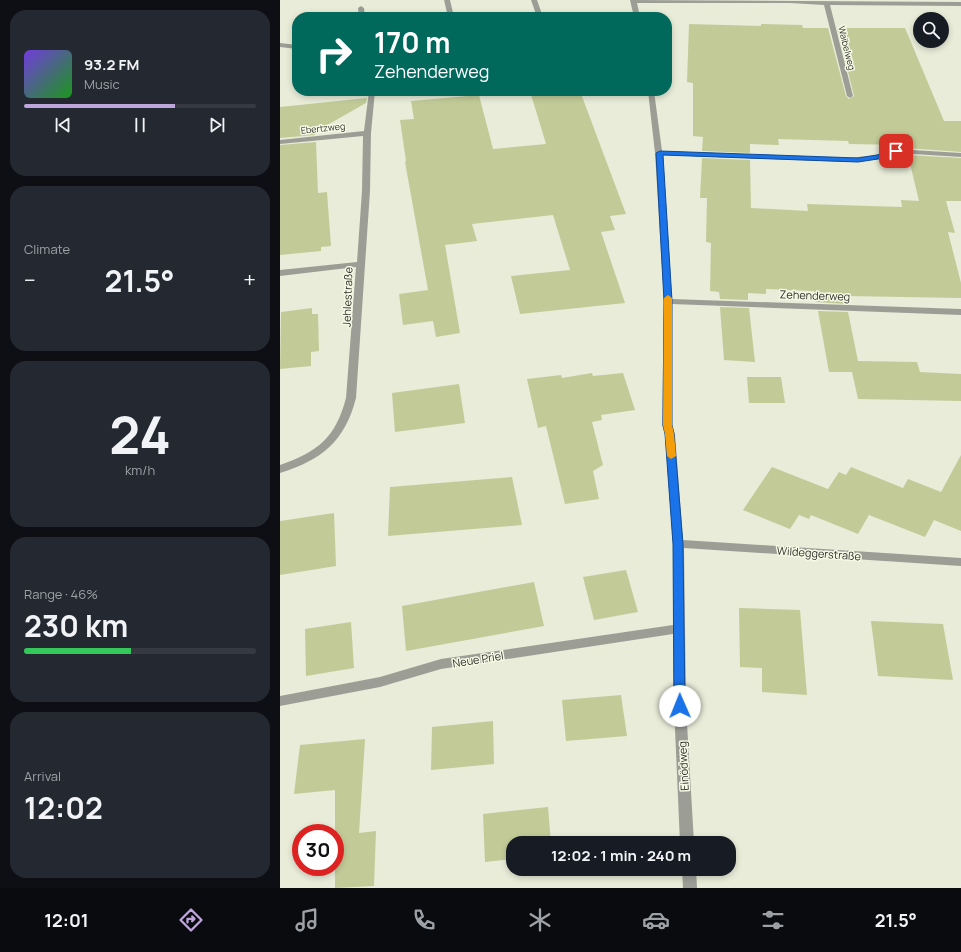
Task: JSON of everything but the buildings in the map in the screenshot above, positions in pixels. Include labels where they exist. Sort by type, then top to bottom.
[{"type":"street","points":[[447,0],[451,12]]},
{"type":"street","points":[[534,0],[538,12]]},
{"type":"street","points":[[636,12],[633,1],[790,1],[827,3],[942,2],[961,4]]},
{"type":"street","name":"Waibelweg","points":[[827,3],[850,96]]},
{"type":"street","points":[[361,8],[361,12]]},
{"type":"street","points":[[280,45],[292,46]]},
{"type":"street","name":"Jehlestraße","points":[[280,469],[299,464],[316,453],[334,437],[345,419],[351,398],[372,96]]},
{"type":"street","name":"Einödweg","points":[[652,96],[660,153],[668,301],[667,425],[670,434],[678,544],[680,706],[687,836]]},
{"type":"street","name":"Ebertzweg","points":[[280,142],[368,133]]},
{"type":"street","points":[[660,153],[848,160],[878,157],[896,151],[961,155]]},
{"type":"street","points":[[280,273],[359,264]]},
{"type":"street","name":"Zehenderweg","points":[[668,301],[961,312]]},
{"type":"street","name":"Wildeggerstraße","points":[[678,544],[961,562]]},
{"type":"street","name":"Neue Priel","points":[[280,701],[380,682],[441,664],[649,632],[678,629]]},
{"type":"street","points":[[689,876],[690,888]]},
{"type":"slow traffic","points":[[668,298],[667,425],[670,434],[671,456]]},
{"type":"route","points":[[680,706],[678,544],[670,434],[667,425],[668,301],[660,153],[858,160],[878,157],[886,153],[896,151]]}]
